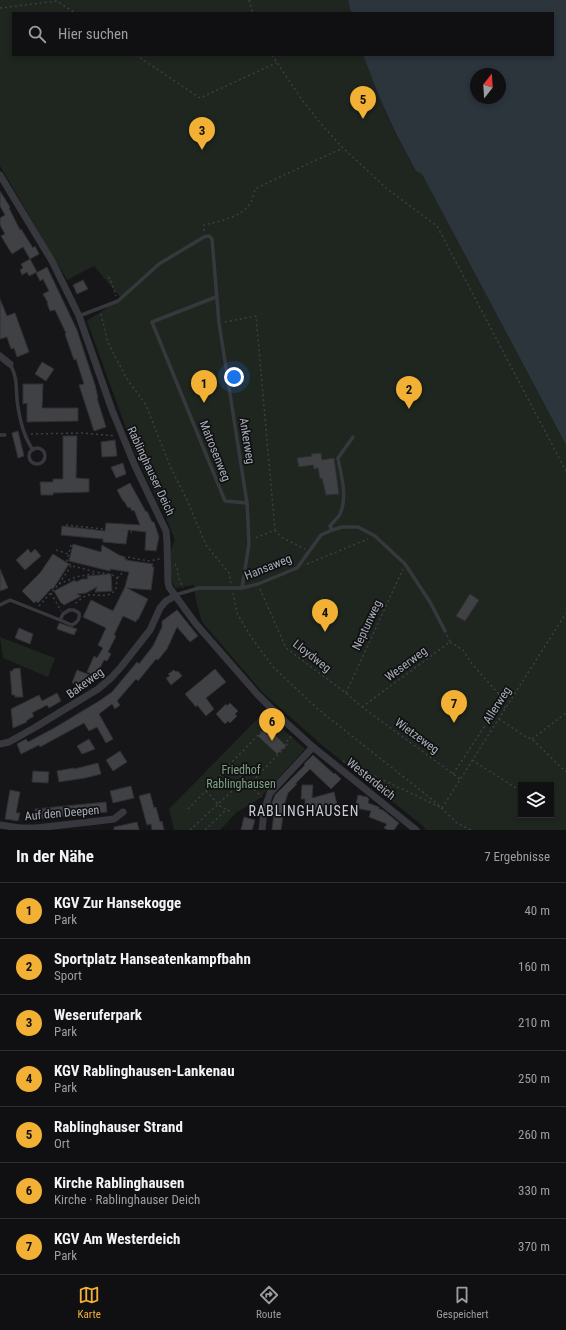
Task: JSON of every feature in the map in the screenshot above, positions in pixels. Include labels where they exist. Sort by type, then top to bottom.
[{"type":"street","name":"Rablinghauser Deich","points":[[0,175],[52,261],[79,316],[112,410],[144,486],[166,531],[168,582],[175,596],[196,624],[257,694],[313,746]]},
{"type":"street","points":[[0,356],[10,364]]},
{"type":"street","name":"Bakeweg","points":[[0,744],[9,742],[34,728],[98,689],[121,667],[150,630],[160,608],[166,601],[175,596]]},
{"type":"street","points":[[262,830],[264,811],[270,793],[313,746]]},
{"type":"street","name":"Westerdeich","points":[[313,746],[416,830]]},
{"type":"street","name":"Auf den Deepen","points":[[0,825],[20,828],[36,828],[114,819],[123,812]]},
{"type":"lane","name":"Ankerweg","points":[[204,237],[209,236],[212,239],[219,322],[247,503],[249,544],[242,588]]},
{"type":"lane","points":[[79,316],[118,301],[159,264],[204,237]]},
{"type":"lane","name":"Matrosenweg","points":[[216,297],[152,322],[225,501],[247,503]]},
{"type":"lane","points":[[10,364],[15,372],[18,408],[25,434],[33,450]]},
{"type":"lane","points":[[332,530],[330,526],[339,514],[343,503],[344,490],[338,458],[353,436]]},
{"type":"lane","points":[[38,449],[43,451],[45,457],[42,462],[34,463],[30,460],[30,454],[33,450],[38,449]]},
{"type":"lane","name":"Hansaweg","points":[[175,596],[199,588],[242,588],[258,584],[297,568],[303,562],[321,535],[342,527],[358,527],[375,536],[405,564],[430,602],[445,631]]},
{"type":"lane","points":[[0,605],[10,600],[72,625],[77,623],[80,617],[79,613],[71,610],[63,614],[60,620]]},
{"type":"path","points":[[57,0],[74,12]]},
{"type":"path","points":[[0,8],[62,0]]},
{"type":"path","points":[[249,0],[253,12]]},
{"type":"path","points":[[137,56],[200,98],[276,63]]},
{"type":"path","points":[[272,56],[302,100],[343,148],[386,188],[437,226],[566,471]]},
{"type":"path","points":[[204,237],[204,225],[223,221],[242,212],[251,202],[255,189],[343,148]]},
{"type":"path","points":[[108,278],[110,278],[118,301]]},
{"type":"path","points":[[219,322],[256,316],[275,530],[281,537],[309,551]]},
{"type":"path","points":[[25,434],[83,433],[123,437]]},
{"type":"path","points":[[66,525],[132,532]]},
{"type":"path","points":[[249,544],[253,539],[275,530]]},
{"type":"path","points":[[297,568],[375,536]]},
{"type":"path","points":[[71,545],[67,561],[71,566],[98,572],[107,572],[113,574],[117,578]]},
{"type":"path","points":[[56,550],[68,554]]},
{"type":"path","points":[[71,610],[74,604],[84,596],[106,595],[114,592],[116,589],[117,578],[125,570],[127,557],[149,562],[159,559]]},
{"type":"path","points":[[168,560],[176,564],[184,592]]},
{"type":"path","name":"Neptunweg","points":[[346,693],[405,564]]},
{"type":"path","points":[[35,610],[59,584],[71,566]]},
{"type":"path","points":[[59,584],[76,577],[98,572]]},
{"type":"path","name":"Lloydweg","points":[[258,584],[286,648],[346,693],[362,707]]},
{"type":"path","points":[[51,593],[63,614]]},
{"type":"path","name":"Allerweg","points":[[442,808],[566,613]]},
{"type":"path","points":[[445,631],[450,642],[463,650],[472,664],[498,693],[505,709]]},
{"type":"path","name":"Weserweg","points":[[362,707],[450,642]]},
{"type":"path","points":[[498,693],[513,698]]},
{"type":"path","points":[[453,774],[502,700]]},
{"type":"path","name":"Wietzeweg","points":[[362,707],[460,779]]},
{"type":"path","points":[[532,739],[566,713]]},
{"type":"path","points":[[498,719],[526,737],[532,739],[566,772]]},
{"type":"path","points":[[188,810],[267,726],[270,729],[276,724]]},
{"type":"path","points":[[249,784],[287,745],[285,743],[290,737]]},
{"type":"path","points":[[341,760],[442,808],[457,823],[471,830]]},
{"type":"path","points":[[472,760],[518,789]]},
{"type":"path","points":[[229,765],[267,800]]},
{"type":"path","points":[[190,830],[244,780]]},
{"type":"path","points":[[206,790],[222,808],[227,809],[232,814]]},
{"type":"path","points":[[205,830],[227,809]]},
{"type":"green space","points":[[0,0],[348,0],[351,12],[12,12],[12,56],[363,56],[396,135],[416,171],[422,173],[566,445],[566,830],[426,830],[423,826],[323,746],[263,693],[202,622],[196,601],[194,585],[175,588],[173,583],[171,577],[170,557],[175,540],[135,453],[87,321],[121,298],[94,266],[67,280],[0,166]]},
{"type":"green space","points":[[0,637],[55,658],[48,677],[3,658]]},
{"type":"green space","name":"Friedhof Rablinghausen","points":[[264,712],[305,749],[259,799],[237,812],[220,830],[174,830],[169,809]]},
{"type":"shaded area","points":[[348,0],[566,0],[566,445],[422,174],[416,171],[396,134],[363,56],[554,56],[554,12],[351,12]]},
{"type":"building","points":[[0,191],[10,207],[9,208],[20,230],[21,229],[33,248],[35,246],[39,254],[30,259],[23,247],[12,254],[1,236],[5,234],[0,225],[0,218],[5,215],[0,206]]},
{"type":"building","points":[[30,259],[37,272],[29,276],[27,272],[22,275],[20,270],[23,268],[21,264]]},
{"type":"building","points":[[47,267],[77,330],[95,385],[97,398],[106,427],[94,431],[79,385],[84,384],[76,359],[74,360],[65,334],[66,333],[55,310],[50,311],[43,294],[49,291],[43,279],[40,281],[36,273]]},
{"type":"building","points":[[83,280],[88,289],[77,294],[73,285]]},
{"type":"building","points":[[0,299],[7,316],[15,313],[29,352],[17,357],[14,348],[11,349],[7,337],[0,339]]},
{"type":"building","points":[[42,362],[54,369],[46,381],[35,374]]},
{"type":"building","points":[[23,384],[43,384],[42,408],[78,408],[78,421],[27,422],[27,403],[23,404]]},
{"type":"building","points":[[18,431],[24,456],[18,458],[12,433]]},
{"type":"building","points":[[63,436],[77,436],[76,478],[89,479],[89,492],[53,493],[53,495],[41,495],[40,482],[53,482],[53,479],[63,479]]},
{"type":"building","points":[[115,440],[117,456],[102,457],[101,442]]},
{"type":"building","points":[[321,453],[322,460],[334,458],[339,494],[326,495],[322,478],[320,479],[318,468],[314,469],[313,465],[299,467],[297,458]]},
{"type":"building","points":[[123,463],[126,474],[116,478],[111,467]]},
{"type":"building","points":[[130,483],[152,522],[154,522],[159,537],[156,551],[145,550],[146,532],[128,530],[126,544],[103,542],[103,539],[61,535],[62,526],[105,531],[106,523],[140,525],[134,510],[132,511],[130,507],[128,508],[117,490]]},
{"type":"building","points":[[73,544],[101,552],[102,545],[125,557],[125,560],[153,564],[152,567],[154,567],[151,590],[127,588],[148,599],[136,622],[123,616],[114,635],[116,636],[108,652],[111,654],[107,661],[104,660],[97,674],[95,673],[94,675],[87,672],[94,656],[97,658],[103,648],[98,645],[106,628],[83,617],[91,600],[113,611],[125,587],[129,572],[110,569],[110,571],[69,561]]},
{"type":"building","points":[[28,549],[31,553],[35,549],[41,556],[25,570],[16,560]]},
{"type":"building","points":[[53,554],[69,564],[53,589],[52,588],[38,603],[36,601],[34,603],[22,591],[40,573]]},
{"type":"building","points":[[0,569],[8,588],[0,591]]},
{"type":"building","points":[[111,574],[112,591],[95,592],[97,587],[86,593],[77,594],[81,596],[64,605],[61,603],[54,591],[75,580],[76,582],[82,579],[88,579],[87,576]]},
{"type":"building","points":[[470,594],[479,600],[465,621],[456,616]]},
{"type":"building","points":[[177,610],[198,636],[190,642],[177,627],[167,649],[158,660],[156,659],[138,681],[136,679],[117,701],[120,705],[115,709],[112,704],[99,714],[113,739],[106,743],[97,727],[89,731],[84,723],[40,747],[39,745],[21,754],[17,744],[26,739],[28,742],[56,727],[112,692],[137,662],[139,664],[153,646],[162,627],[162,621]]},
{"type":"building","points":[[59,623],[77,629],[74,635],[57,629]]},
{"type":"building","points":[[19,628],[33,634],[30,644],[15,638]]},
{"type":"building","points":[[20,668],[23,697],[15,697],[15,695],[12,695],[10,671]]},
{"type":"building","points":[[215,669],[226,682],[206,698],[214,709],[206,716],[185,694]]},
{"type":"building","points":[[77,670],[90,675],[87,683],[84,682],[82,686],[72,683]]},
{"type":"building","points":[[174,670],[176,672],[178,671],[182,676],[171,685],[166,678],[170,676],[168,674]]},
{"type":"building","points":[[57,693],[61,701],[49,708],[47,705],[32,713],[34,716],[26,721],[27,722],[13,728],[11,709],[39,695],[42,701]]},
{"type":"building","points":[[230,703],[238,711],[235,714],[237,716],[230,723],[228,721],[225,724],[216,714],[226,704],[227,706]]},
{"type":"building","points":[[267,727],[286,746],[277,754],[258,736]]},
{"type":"building","points":[[89,739],[95,749],[82,754],[77,746]]},
{"type":"building","points":[[120,751],[127,762],[113,771],[106,760]]},
{"type":"building","points":[[313,755],[341,779],[331,789],[310,769],[288,793],[281,816],[283,816],[281,830],[272,830],[274,813],[269,811],[275,795]]},
{"type":"building","points":[[98,763],[101,774],[59,782],[57,771],[74,769]]},
{"type":"building","points":[[33,771],[49,772],[48,783],[32,782]]},
{"type":"building","points":[[302,785],[313,785],[312,798],[334,792],[337,804],[314,810],[305,809],[305,799],[301,799]]},
{"type":"building","points":[[131,786],[134,798],[113,803],[110,791]]},
{"type":"building","points":[[10,790],[20,792],[16,813],[20,813],[18,821],[5,819]]},
{"type":"building","points":[[150,793],[154,808],[156,807],[164,830],[152,830],[151,824],[147,825],[139,796]]},
{"type":"building","points":[[358,795],[367,797],[369,799],[368,803],[379,807],[379,809],[383,810],[399,823],[394,830],[384,828],[387,824],[369,817],[371,811],[355,808]]},
{"type":"building","points":[[106,802],[107,812],[36,819],[35,809]]},
{"type":"building","points":[[244,817],[255,820],[252,830],[241,830]]},
{"type":"building","points":[[137,822],[139,830],[114,830],[114,827]]},
{"type":"place","name":"Rablinghauser Strand","points":[[363,119]]},
{"type":"place","name":"Weseruferpark","points":[[202,150]]},
{"type":"place","name":"KGV Zur Hansekogge","points":[[204,403]]},
{"type":"place","name":"Sportplatz Hanseatenkampfbahn","points":[[409,409]]},
{"type":"place","name":"KGV Rablinghausen-Lankenau","points":[[325,632]]},
{"type":"place","name":"KGV Am Westerdeich","points":[[454,723]]},
{"type":"place","name":"Kirche Rablinghausen","points":[[272,741]]},
{"type":"district","name":"RABLINGHAUSEN","points":[[304,811]]}]
